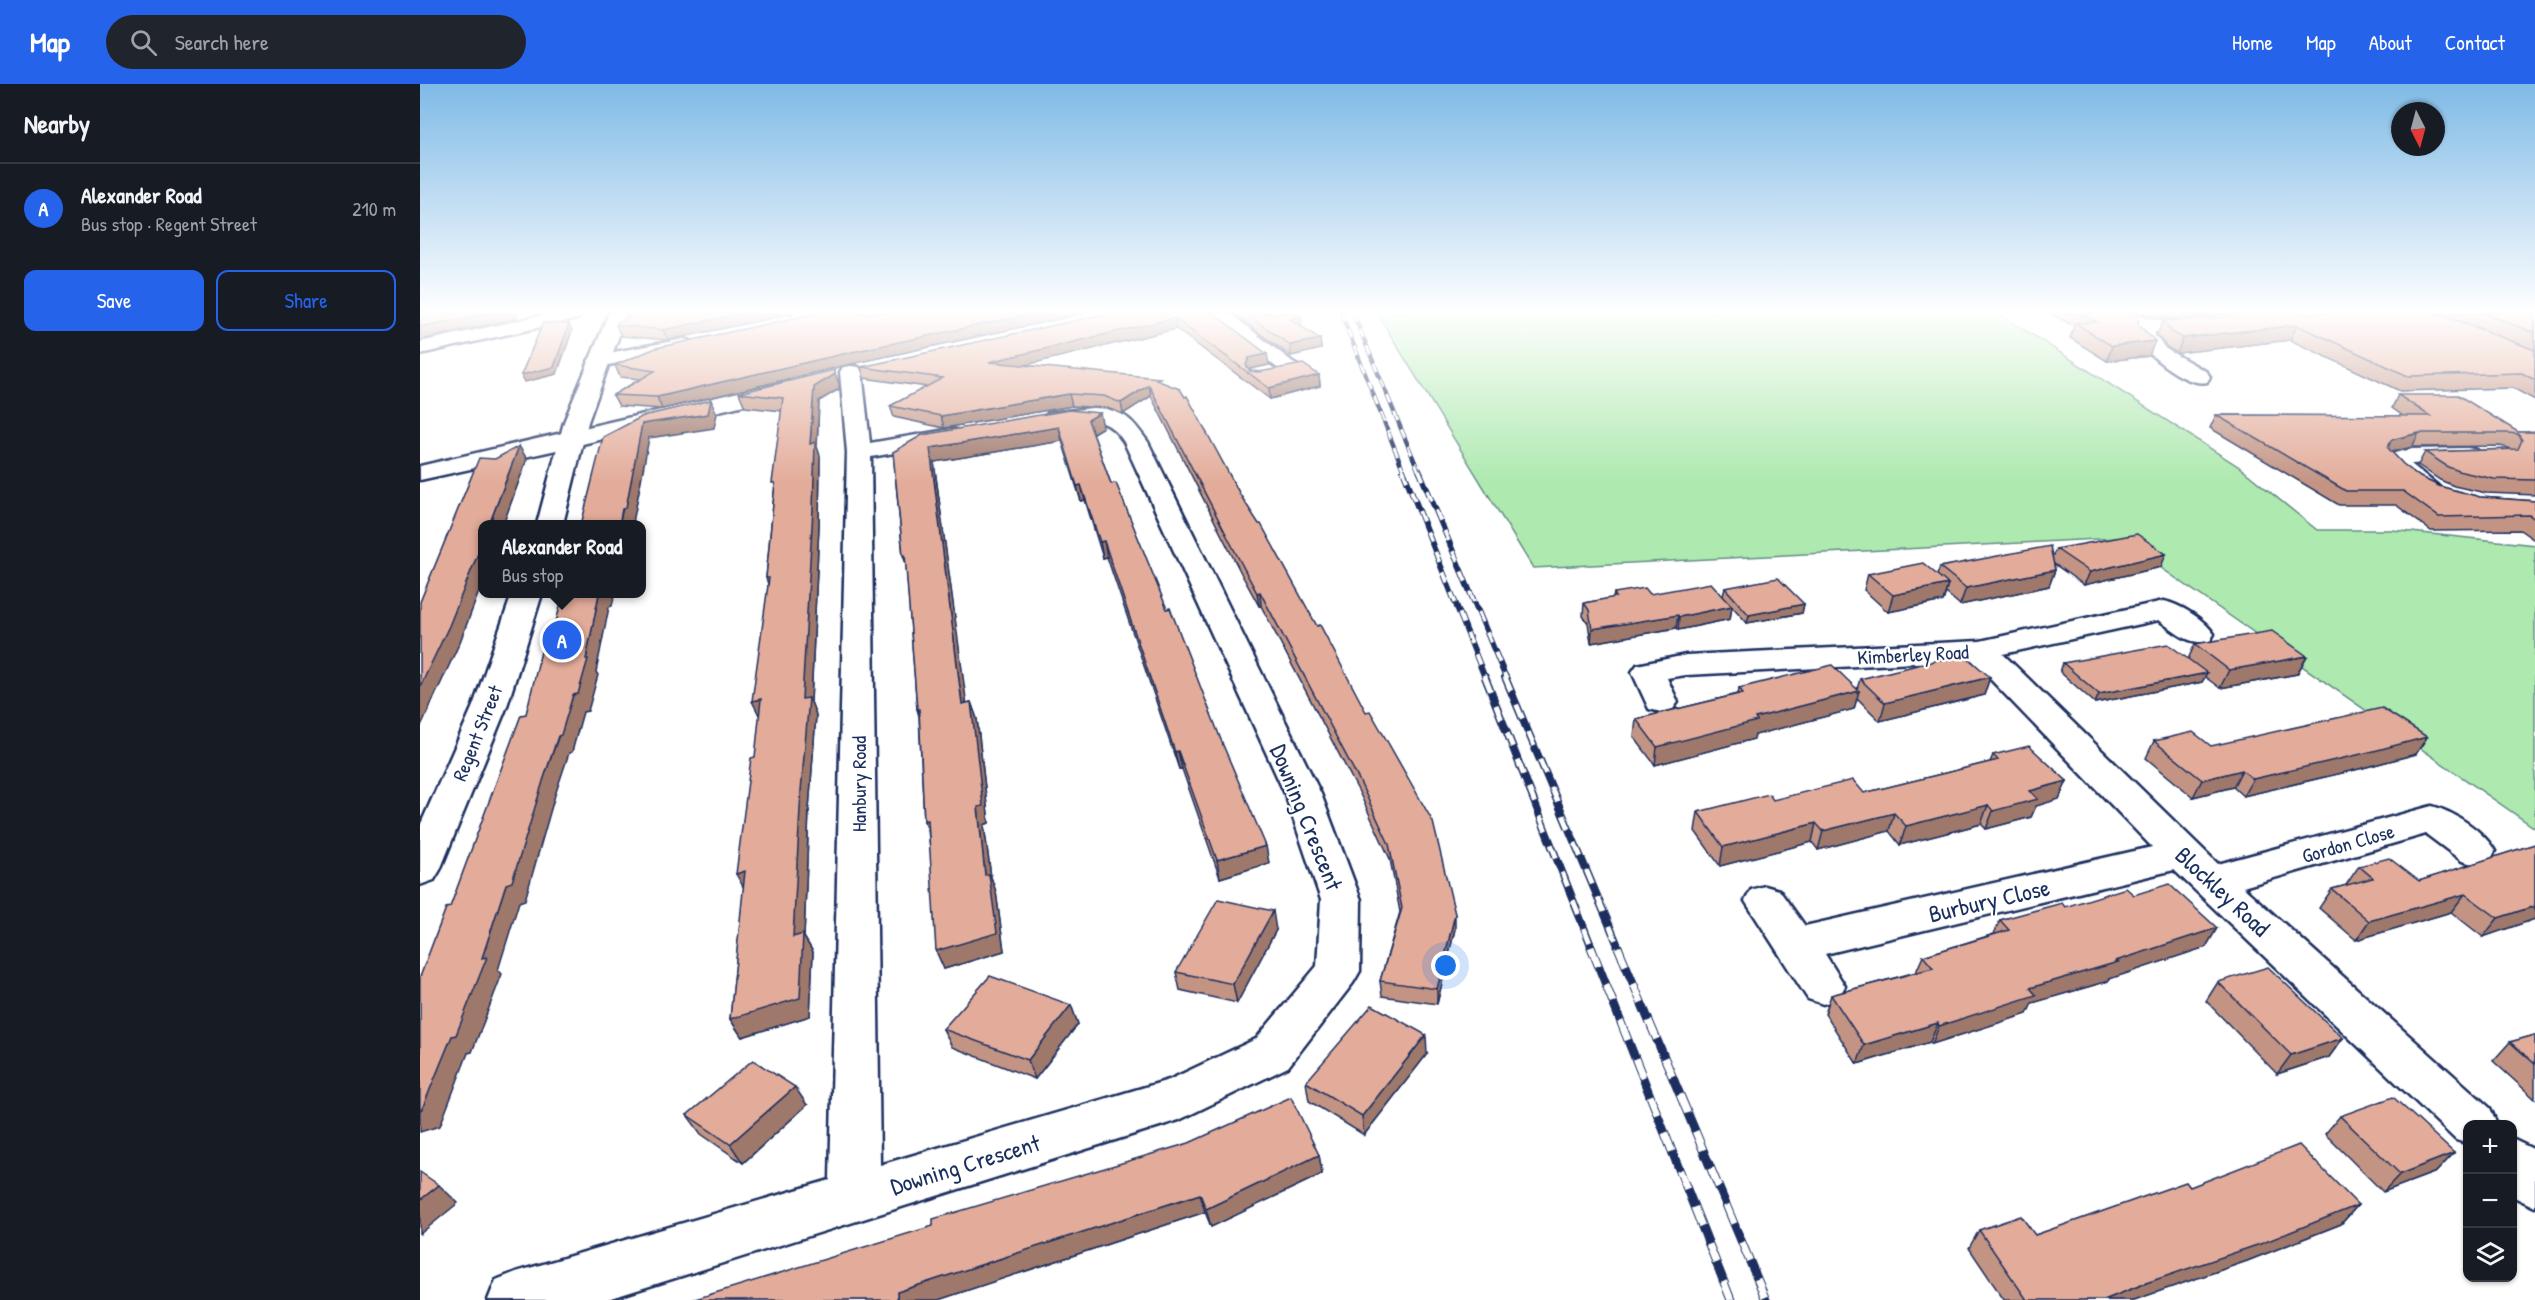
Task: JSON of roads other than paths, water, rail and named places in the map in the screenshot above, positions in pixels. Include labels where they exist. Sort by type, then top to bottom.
[{"type":"street","points":[[551,520],[570,440],[595,370]]},
{"type":"street","points":[[1260,375],[1286,370]]},
{"type":"street","points":[[2187,370],[2199,377]]},
{"type":"street","name":"Hanbury Road","points":[[851,372],[859,452],[855,1197]]},
{"type":"street","points":[[420,473],[570,440],[806,383]]},
{"type":"street","name":"Downing Crescent","points":[[516,1300],[1179,1099],[1272,1053],[1338,971],[1341,900],[1303,794],[1136,442],[1123,423],[1101,414],[1072,415],[859,452]]},
{"type":"street","points":[[2433,433],[2477,455],[2412,456],[2395,460],[2418,482],[2447,496]]},
{"type":"street","name":"Regent Street","points":[[420,870],[490,706],[526,598]]},
{"type":"street","name":"Kimberley Road","points":[[1661,702],[1648,672],[1686,665],[1980,650],[2164,610],[2199,634]]},
{"type":"street","name":"Blockley Road","points":[[1980,650],[2182,854],[2468,1120]]},
{"type":"street","name":"Gordon Close","points":[[2212,881],[2432,819],[2476,851]]},
{"type":"street","name":"Burbury Close","points":[[1795,945],[2182,854]]},
{"type":"street","points":[[1765,901],[1823,986]]},
{"type":"street","points":[[2517,1167],[2535,1183]]},
{"type":"railway","points":[[1363,370],[1404,472]]},
{"type":"railway","points":[[1377,370],[1419,472]]},
{"type":"railway","points":[[1403,470],[1485,678]]},
{"type":"railway","points":[[1419,470],[1506,678]]},
{"type":"railway","points":[[1485,677],[1592,948]]},
{"type":"railway","points":[[1505,677],[1619,948]]},
{"type":"railway","points":[[1591,947],[1731,1300]]},
{"type":"railway","points":[[1618,947],[1766,1300]]},
{"type":"place","name":"Alexander Road","points":[[562,640]]}]
